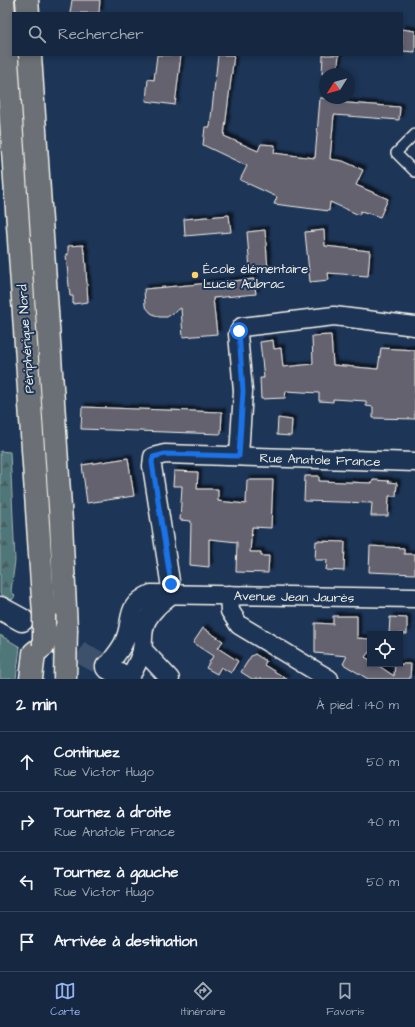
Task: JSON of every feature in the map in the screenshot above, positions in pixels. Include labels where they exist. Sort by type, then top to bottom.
[{"type":"highway","points":[[27,0],[28,12]]},
{"type":"highway","name":"Périphérique Nord","points":[[3,2],[44,614],[45,679]]},
{"type":"highway","name":"Périphérique Nord","points":[[30,56],[61,522],[66,629],[65,679]]},
{"type":"highway","points":[[31,679],[34,653],[44,645]]},
{"type":"main road","points":[[0,608],[22,620]]},
{"type":"main road","points":[[106,667],[129,679]]},
{"type":"street","points":[[239,456],[243,391],[238,334],[242,327],[334,316],[415,326]]},
{"type":"street","name":"Rue Anatole France","points":[[172,594],[152,466],[153,457],[165,454],[415,462]]},
{"type":"street","name":"Avenue Jean Jaurès","points":[[106,667],[123,645],[130,615],[138,602],[152,594],[415,598]]},
{"type":"street","points":[[129,679],[139,660],[142,649],[143,630],[147,619],[156,607],[172,594]]},
{"type":"street","points":[[229,595],[230,611],[239,625],[329,679]]},
{"type":"street","points":[[142,649],[170,679]]},
{"type":"lane","points":[[415,134],[396,153],[415,172]]},
{"type":"green space","points":[[0,451],[10,452],[15,561],[11,591],[15,596],[12,600],[0,594]]},
{"type":"green space","points":[[0,635],[20,647],[16,679],[0,679]]},
{"type":"building","points":[[72,0],[100,0],[99,12],[70,12]]},
{"type":"building","points":[[403,29],[415,31],[415,52],[403,51]]},
{"type":"building","points":[[157,56],[181,56],[175,105],[146,101],[148,79],[154,80]]},
{"type":"building","points":[[218,56],[234,56],[224,136],[258,151],[261,144],[275,145],[274,153],[315,158],[320,104],[355,104],[400,107],[399,120],[334,115],[330,159],[343,161],[363,170],[356,185],[388,199],[380,217],[361,211],[359,215],[330,202],[329,211],[274,204],[277,197],[240,180],[247,166],[203,145],[205,127],[210,127]]},
{"type":"building","points":[[323,56],[339,56],[338,68],[322,68]]},
{"type":"building","points":[[229,215],[231,232],[185,236],[184,219]]},
{"type":"building","points":[[265,230],[268,269],[250,270],[247,232]]},
{"type":"building","points":[[324,230],[325,246],[370,251],[368,276],[328,273],[329,280],[310,282],[305,232]]},
{"type":"building","points":[[83,245],[85,253],[88,302],[73,304],[73,296],[70,296],[66,255],[68,255],[68,246]]},
{"type":"building","points":[[254,279],[256,294],[213,298],[217,334],[183,337],[181,308],[167,317],[159,317],[151,313],[145,306],[144,289]]},
{"type":"building","points":[[331,335],[333,365],[378,369],[381,348],[415,350],[415,419],[373,418],[373,407],[366,406],[366,401],[333,399],[333,402],[319,401],[319,393],[286,391],[285,398],[261,399],[260,378],[264,378],[260,342],[273,340],[274,349],[281,348],[283,367],[313,364],[312,336]]},
{"type":"building","points":[[82,407],[222,412],[221,434],[81,429]]},
{"type":"building","points":[[278,418],[292,420],[291,436],[277,435]]},
{"type":"building","points":[[128,458],[134,496],[87,503],[82,465]]},
{"type":"building","points":[[174,471],[198,472],[197,489],[218,489],[218,501],[246,504],[247,480],[273,480],[271,528],[252,527],[250,552],[261,552],[261,556],[269,556],[268,573],[236,572],[237,542],[209,539],[209,567],[190,565],[191,521],[180,520],[182,486],[173,486]]},
{"type":"building","points":[[305,476],[319,476],[319,481],[372,483],[373,480],[389,481],[388,482],[397,483],[396,496],[389,496],[388,516],[371,516],[372,503],[304,501]]},
{"type":"building","points":[[316,541],[345,542],[344,571],[326,570],[327,560],[315,560]]},
{"type":"building","points":[[370,546],[404,548],[404,554],[415,554],[415,574],[369,572]]},
{"type":"building","points":[[333,616],[357,616],[357,638],[367,639],[367,655],[365,657],[367,658],[367,667],[380,667],[394,676],[395,667],[403,667],[403,664],[411,664],[410,679],[368,679],[343,664],[347,656],[315,653],[315,623],[333,624]]},
{"type":"building","points":[[390,617],[407,618],[407,634],[403,634],[403,631],[389,631]]},
{"type":"building","points":[[203,628],[223,641],[218,648],[238,661],[231,673],[221,667],[217,674],[206,668],[213,656],[193,643]]},
{"type":"building","points":[[255,654],[266,661],[264,665],[287,679],[252,679],[241,672],[251,656]]},
{"type":"tunnel","points":[[50,636],[107,667]]},
{"type":"place","name":"École élémentaire Lucie Aubrac","points":[[195,275]]},
{"type":"route","points":[[171,584],[152,466],[153,457],[159,454],[239,456],[243,391],[239,331]]}]
